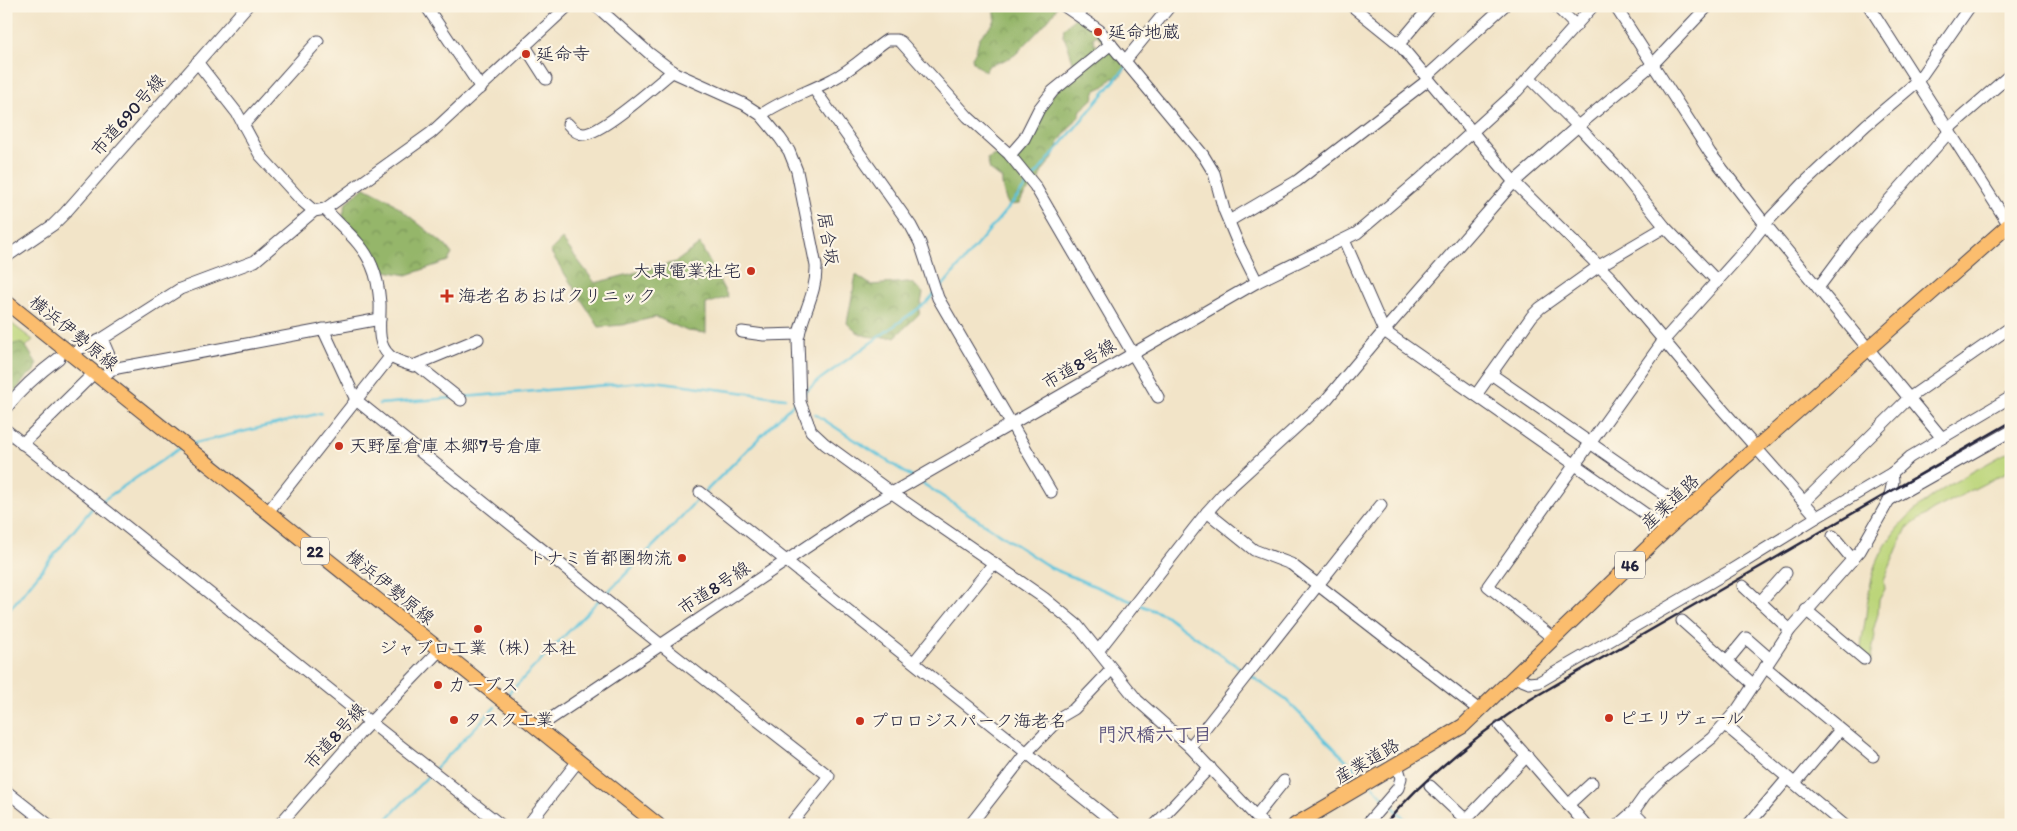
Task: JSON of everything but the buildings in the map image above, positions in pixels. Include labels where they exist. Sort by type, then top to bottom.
[{"type":"main road","name":"産業道路","points":[[1296,825],[1455,731],[1480,710],[1668,529],[1756,448],[2010,225]]},
{"type":"main road","name":"横浜伊勢原線","points":[[6,302],[658,825]]},
{"type":"street","name":"市道690号線","points":[[6,257],[53,225],[65,213],[247,6]]},
{"type":"street","points":[[426,6],[481,88]]},
{"type":"street","points":[[79,350],[102,339],[180,290],[255,261],[320,210],[431,133],[568,6]]},
{"type":"street","name":"居合坂","points":[[596,6],[650,54],[673,71],[690,81],[731,97],[761,116],[789,151],[797,171],[804,202],[817,279],[799,337]]},
{"type":"street","points":[[1064,6],[1085,20],[1111,44],[1183,130],[1211,167],[1229,222],[1257,282]]},
{"type":"street","points":[[1125,61],[1170,6]]},
{"type":"street","points":[[1352,6],[1400,44],[1514,182],[1599,266],[1817,517]]},
{"type":"street","points":[[1400,44],[1430,6]]},
{"type":"street","points":[[1229,222],[1297,181],[1427,78],[1504,6]]},
{"type":"street","points":[[1556,6],[1576,26]]},
{"type":"street","name":"市道8号線","points":[[537,728],[859,512],[1257,282],[1357,233],[1473,131],[1529,77],[1594,6]]},
{"type":"street","points":[[1615,6],[1710,153],[1765,224],[1942,438]]},
{"type":"street","points":[[1098,651],[1207,512],[1223,494],[1321,405],[1514,182],[1653,64],[1708,6]]},
{"type":"street","points":[[1869,6],[2010,225]]},
{"type":"street","points":[[1554,639],[1488,586],[1664,340],[1718,282],[1765,224],[1803,184],[1866,125],[1917,82],[1970,6]]},
{"type":"street","points":[[761,116],[791,97],[814,89],[836,78],[887,40],[897,40],[968,117],[1010,155],[1031,180],[1158,396]]},
{"type":"street","points":[[243,124],[318,41]]},
{"type":"street","points":[[1010,155],[1024,139],[1040,109],[1053,91],[1111,44]]},
{"type":"street","points":[[525,46],[546,79]]},
{"type":"street","points":[[197,62],[232,106],[260,155],[295,194],[320,210],[355,241],[371,264],[378,289],[382,344],[390,357],[413,366],[478,339]]},
{"type":"street","points":[[568,124],[576,132],[586,134],[615,118],[673,71]]},
{"type":"street","points":[[1818,288],[1853,241],[1949,130],[2011,74]]},
{"type":"street","points":[[1529,77],[1621,172],[1664,227],[1718,282]]},
{"type":"street","points":[[814,89],[911,226],[920,242],[937,292],[1051,492]]},
{"type":"street","points":[[1476,395],[1532,316],[1599,266],[1664,227]]},
{"type":"street","points":[[1344,240],[1384,331],[1668,529]]},
{"type":"street","points":[[22,444],[97,376],[115,369],[380,319]]},
{"type":"street","points":[[1804,502],[1909,398],[2011,327]]},
{"type":"street","points":[[323,329],[356,400],[607,602],[829,776],[790,825]]},
{"type":"street","points":[[742,332],[799,337],[799,393],[801,408],[811,431],[892,493],[1044,598],[1077,625],[1111,670],[1137,700],[1190,747],[1264,825]]},
{"type":"street","points":[[102,339],[115,369]]},
{"type":"street","points":[[267,513],[390,357]]},
{"type":"street","points":[[6,408],[15,396],[59,358]]},
{"type":"street","points":[[417,365],[458,397]]},
{"type":"street","points":[[1490,374],[1688,511]]},
{"type":"street","points":[[1514,677],[1529,683],[1539,682],[1728,572],[1892,473],[1910,457],[2011,397]]},
{"type":"street","points":[[6,430],[370,722],[502,825]]},
{"type":"street","points":[[1889,500],[2011,431]]},
{"type":"street","points":[[1618,825],[1633,812],[1645,795],[1660,780],[1712,738],[1738,710],[1790,630],[1853,560],[1889,500],[1893,481],[1892,473]]},
{"type":"street","points":[[702,494],[1117,825]]},
{"type":"street","points":[[1190,747],[1381,505]]},
{"type":"street","points":[[1207,512],[1254,550],[1291,564],[1480,710]]},
{"type":"street","points":[[1833,536],[1853,560]]},
{"type":"street","points":[[914,662],[994,564]]},
{"type":"street","points":[[1760,602],[1786,573]]},
{"type":"street","points":[[1743,586],[1790,630]]},
{"type":"street","points":[[1806,610],[1864,659]]},
{"type":"street","points":[[1682,621],[1754,685]]},
{"type":"street","points":[[1727,661],[1746,638],[1768,663],[1840,730],[1874,756]]},
{"type":"street","name":"市道8号線","points":[[279,825],[370,722],[440,650]]},
{"type":"street","points":[[970,825],[1027,752],[1062,716],[1074,709],[1111,670]]},
{"type":"street","points":[[1725,725],[1844,825]]},
{"type":"street","points":[[1500,726],[1586,825]]},
{"type":"street","points":[[1748,825],[1840,730]]},
{"type":"street","points":[[1430,786],[1463,822],[1527,756]]},
{"type":"street","points":[[528,825],[578,761]]},
{"type":"street","points":[[1366,825],[1387,801],[1400,782],[1397,765]]},
{"type":"street","points":[[1155,825],[1210,767]]},
{"type":"street","points":[[1256,816],[1284,781]]},
{"type":"street","points":[[1568,805],[1593,783]]},
{"type":"street","points":[[6,791],[49,825]]},
{"type":"street","points":[[1633,812],[1646,825]]},
{"type":"green space","points":[[992,6],[1057,6],[1045,23],[1017,53],[989,65],[985,72],[973,62],[972,57],[980,38],[995,20]]},
{"type":"green space","points":[[1076,17],[1096,31],[1106,41],[1105,45],[1097,35],[1093,38],[1094,44],[1102,48],[1103,51],[1113,49],[1126,68],[1119,78],[1112,78],[1105,86],[1096,90],[1093,99],[1081,110],[1079,116],[1060,140],[1052,159],[1042,171],[1040,180],[1024,195],[1019,204],[1009,205],[1006,200],[1002,179],[990,170],[987,159],[999,153],[1009,158],[1030,142],[1029,136],[1036,127],[1045,103],[1058,89],[1078,73],[1063,36],[1064,28]]},
{"type":"green space","points":[[365,187],[388,199],[445,245],[452,254],[448,261],[407,275],[385,271],[352,234],[342,219],[346,203]]},
{"type":"green space","points":[[562,239],[595,283],[676,262],[700,244],[728,297],[706,304],[706,333],[687,331],[656,317],[622,325],[599,327],[550,251]]},
{"type":"green space","points":[[856,275],[871,285],[908,282],[915,285],[923,293],[919,314],[895,337],[869,336],[858,332],[847,323]]},
{"type":"green space","points":[[8,321],[33,340],[25,348],[6,350]]},
{"type":"green space","points":[[18,343],[25,345],[37,364],[35,371],[27,376],[6,403],[6,391],[8,389],[6,386],[6,345]]},
{"type":"green space","points":[[2011,450],[2011,470],[1933,510],[1907,528],[1884,581],[1885,589],[1879,600],[1878,614],[1873,631],[1875,635],[1870,663],[1867,665],[1863,664],[1861,646],[1870,585],[1880,556],[1891,537],[1904,521],[1936,494]]},
{"type":"waterway","points":[[1033,178],[1126,67]]},
{"type":"waterway","points":[[940,289],[1028,184]]},
{"type":"waterway","points":[[803,394],[819,380],[926,303],[934,294]]},
{"type":"waterway","points":[[463,397],[654,381],[785,398]]},
{"type":"waterway","points":[[379,404],[452,398]]},
{"type":"waterway","points":[[706,491],[796,401]]},
{"type":"waterway","points":[[192,444],[321,413]]},
{"type":"waterway","points":[[815,414],[912,477]]},
{"type":"waterway","points":[[102,501],[180,448]]},
{"type":"waterway","points":[[919,481],[1051,568],[1133,602]]},
{"type":"waterway","points":[[605,595],[700,496]]},
{"type":"waterway","points":[[6,614],[93,507]]},
{"type":"waterway","points":[[508,694],[599,600]]},
{"type":"waterway","points":[[1138,604],[1165,615],[1245,672]]},
{"type":"waterway","points":[[1250,675],[1286,700],[1364,778]]},
{"type":"waterway","points":[[436,768],[495,707]]},
{"type":"waterway","points":[[381,825],[430,774]]},
{"type":"waterway","points":[[1372,785],[1385,799]]},
{"type":"waterway","points":[[1389,803],[1411,825]]},
{"type":"railway","points":[[1384,825],[1417,789],[1453,757],[1531,699],[2011,422]]},
{"type":"place","name":"延命地蔵","points":[[1098,32]]},
{"type":"place","name":"延命寺","points":[[526,54]]},
{"type":"place","name":"大東電業社宅","points":[[751,271]]},
{"type":"place","name":"海老名あおばクリニック","points":[[447,296]]},
{"type":"place","name":"天野屋倉庫 本郷7号倉庫","points":[[339,446]]},
{"type":"place","name":"トナミ首都圏物流","points":[[682,558]]},
{"type":"place","name":"ジャブロ工業（株）本社","points":[[478,629]]},
{"type":"place","name":"カーブス","points":[[438,685]]},
{"type":"place","name":"ピエリヴェール","points":[[1609,718]]},
{"type":"place","name":"タスク工業","points":[[454,720]]},
{"type":"place","name":"プロロジスパーク海老名","points":[[860,721]]},
{"type":"district","name":"門沢橋六丁目","points":[[1155,734]]}]
